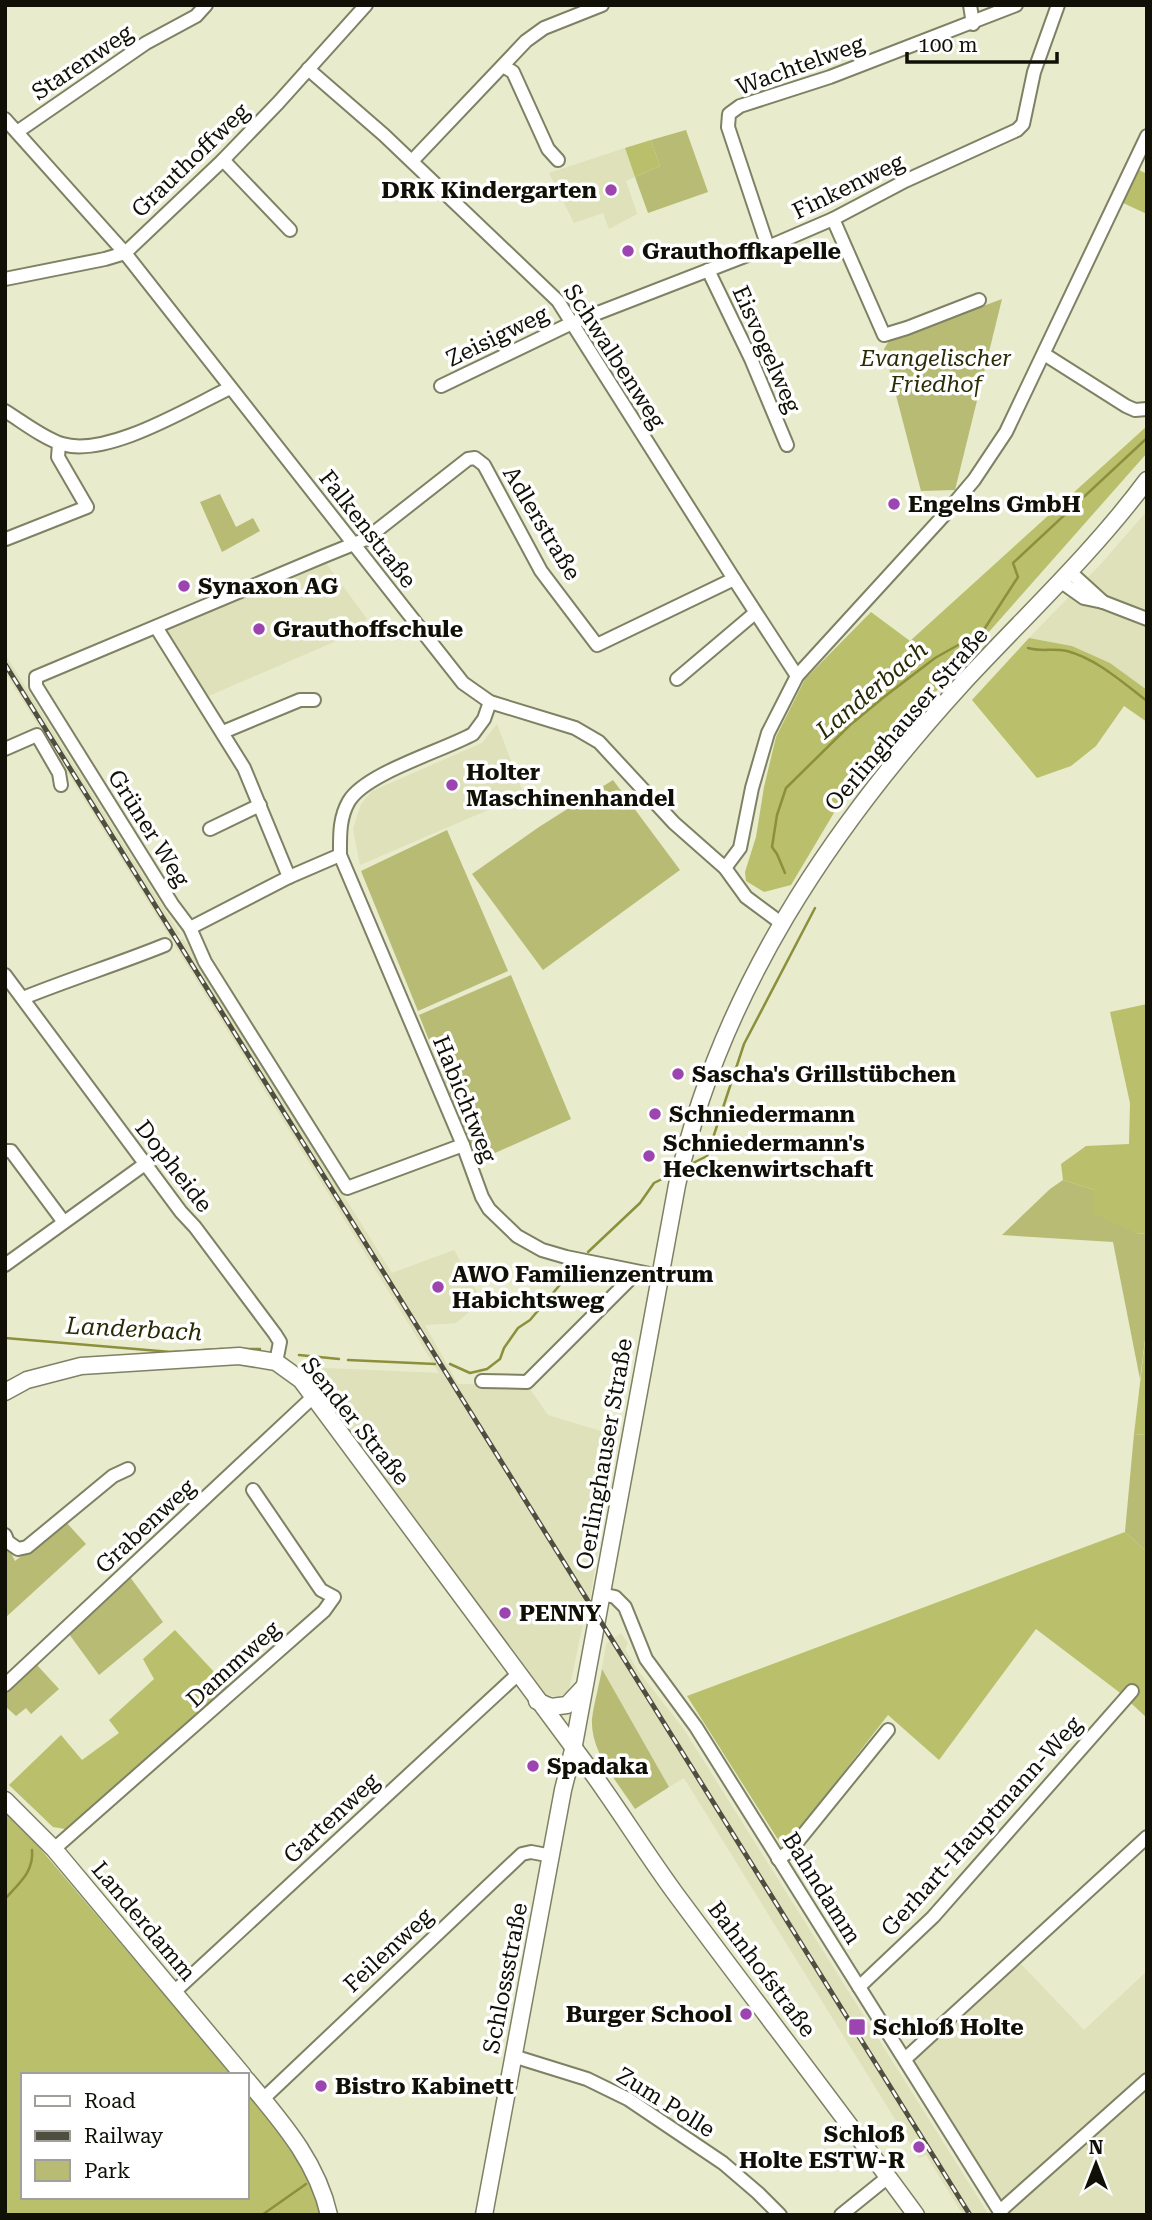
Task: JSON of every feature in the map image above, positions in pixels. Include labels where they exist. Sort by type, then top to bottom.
[{"type":"main road","name":"Oerlinghauser Straße","points":[[573,1750],[677,1185],[702,1094],[726,1034],[781,923],[840,831],[883,775],[963,683],[1064,576],[1147,480]]},
{"type":"main road","name":"Sender Straße","points":[[5,1392],[27,1380],[81,1366],[239,1356],[276,1362],[301,1380],[418,1535],[573,1750]]},
{"type":"main road","points":[[537,1701],[551,1707],[567,1705],[585,1686]]},
{"type":"main road","name":"Schlossstraße","points":[[484,2215],[563,1790],[573,1750]]},
{"type":"main road","name":"Bahnhofstraße","points":[[573,1750],[674,1891],[916,2215]]},
{"type":"main road","name":"Landerdamm","points":[[5,1800],[54,1849],[241,2073]]},
{"type":"main road","points":[[248,2081],[298,2142],[317,2176],[329,2215]]},
{"type":"street","name":"Starenweg","points":[[17,132],[146,43],[195,16],[206,5]]},
{"type":"street","name":"Grauthoffweg","points":[[5,279],[125,253],[223,160],[366,5]]},
{"type":"street","points":[[412,161],[526,41],[544,28],[576,13],[602,5]]},
{"type":"street","points":[[970,5],[973,23]]},
{"type":"street","name":"Wachtelweg","points":[[768,247],[728,127],[729,114],[740,106],[830,77],[1016,5]]},
{"type":"street","name":"Finkenweg","points":[[572,323],[833,219],[905,181],[1017,130],[1023,124],[1034,72],[1058,5]]},
{"type":"street","points":[[503,66],[513,72],[548,149],[558,160]]},
{"type":"street","name":"Schwalbenweg","points":[[308,69],[412,161],[558,301],[797,676]]},
{"type":"street","name":"Falkenstraße","points":[[5,120],[125,253],[463,683],[490,702],[575,728],[599,742],[674,823],[725,869],[746,897],[781,923]]},
{"type":"street","points":[[725,869],[740,848],[754,779],[768,733],[797,676],[974,480],[1006,432],[1147,136]]},
{"type":"street","points":[[223,160],[290,230]]},
{"type":"street","points":[[833,219],[884,335],[882,348]]},
{"type":"street","name":"Eisvogelweg","points":[[708,270],[751,359],[787,445]]},
{"type":"street","points":[[884,335],[979,300]]},
{"type":"street","name":"Zeisigweg","points":[[442,386],[572,323]]},
{"type":"street","points":[[1044,354],[1126,406],[1135,410],[1147,409]]},
{"type":"street","points":[[5,411],[59,444],[80,448],[103,445],[144,429],[230,388]]},
{"type":"street","points":[[6,539],[86,507],[58,457],[59,444]]},
{"type":"street","name":"Adlerstraße","points":[[354,545],[366,539],[468,458],[475,458],[484,465],[541,571],[597,645],[734,579]]},
{"type":"street","name":"Grüner Weg","points":[[354,545],[36,677],[36,687],[190,928],[205,962],[347,1188],[463,1145]]},
{"type":"street","points":[[1064,576],[1103,602],[1147,619]]},
{"type":"street","points":[[677,679],[755,613]]},
{"type":"street","points":[[156,626],[244,768],[289,877]]},
{"type":"street","points":[[223,732],[300,700],[314,700]]},
{"type":"street","name":"Habichtweg","points":[[490,702],[484,719],[474,734],[371,780],[349,800],[340,825],[340,855],[489,1209],[517,1236],[542,1250],[660,1276]]},
{"type":"street","points":[[5,748],[37,734],[59,773],[61,785]]},
{"type":"street","points":[[210,829],[260,806]]},
{"type":"street","points":[[190,928],[289,877],[340,855]]},
{"type":"street","points":[[23,999],[165,945]]},
{"type":"street","name":"Dopheide","points":[[5,975],[275,1334],[280,1342],[276,1362]]},
{"type":"street","points":[[5,1151],[11,1151],[63,1221]]},
{"type":"street","points":[[5,1265],[145,1164]]},
{"type":"street","points":[[482,1381],[527,1382],[634,1272]]},
{"type":"street","name":"Grabenweg","points":[[5,1685],[313,1397]]},
{"type":"street","points":[[5,1535],[8,1542],[18,1549],[27,1547],[113,1476],[128,1469]]},
{"type":"street","name":"Dammweg","points":[[54,1849],[324,1611],[334,1597],[321,1590],[253,1490]]},
{"type":"street","name":"Bahndamm","points":[[601,1594],[615,1597],[625,1607],[646,1659],[696,1727],[1001,2213]]},
{"type":"street","name":"Gartenweg","points":[[174,1992],[517,1675]]},
{"type":"street","name":"Gerhart-Hauptmann-Weg","points":[[859,1987],[933,1917],[1132,1691]]},
{"type":"street","points":[[778,1859],[790,1851],[888,1730]]},
{"type":"street","points":[[905,2059],[1147,1838]]},
{"type":"street","name":"Feilenweg","points":[[263,2099],[522,1854],[531,1852],[552,1856]]},
{"type":"street","name":"Zum Polle","points":[[513,2056],[587,2079],[628,2099],[723,2163],[780,2215]]},
{"type":"street","points":[[1001,2213],[1147,2080]]},
{"type":"street","points":[[841,2215],[888,2177]]},
{"type":"shaded area","points":[[625,148],[635,177],[626,181],[637,214],[609,229],[603,213],[574,223],[549,173]]},
{"type":"shaded area","points":[[1147,511],[1147,690],[1110,663],[1072,646],[1029,638],[1101,564]]},
{"type":"shaded area","name":"Grauthoffschule","points":[[323,559],[367,619],[341,639],[204,698],[163,632],[165,626]]},
{"type":"shaded area","points":[[5,654],[180,934],[171,939],[5,672]]},
{"type":"shaded area","points":[[497,724],[522,790],[536,785],[537,789],[360,865],[353,829],[361,804],[372,791],[482,743]]},
{"type":"shaded area","points":[[183,938],[392,1273],[454,1250],[482,1301],[456,1323],[425,1325],[458,1384],[527,1385],[548,1415],[617,1436],[588,1610],[586,1609],[569,1690],[559,1697],[547,1695],[302,1367],[439,1373],[174,944]]},
{"type":"shaded area","points":[[621,1633],[628,1643],[625,1649],[639,1672],[683,1728],[989,2215],[963,2215],[926,2155],[919,2158],[684,1778],[669,1787],[602,1669],[606,1644]]},
{"type":"shaded area","points":[[1020,1963],[1084,2030],[1147,1971],[1147,2215],[1010,2215],[914,2060]]},
{"type":"green space","points":[[686,130],[708,192],[648,213],[635,177],[660,166],[651,140]]},
{"type":"green space","points":[[651,140],[660,166],[635,177],[625,148]]},
{"type":"green space","points":[[1139,170],[1147,174],[1147,214],[1123,203]]},
{"type":"green space","name":"Evangelischer Friedhof","points":[[1002,299],[955,490],[921,491],[884,349],[889,341]]},
{"type":"green space","points":[[1147,426],[1147,453],[844,796],[791,885],[764,892],[746,881],[745,872],[756,837],[776,737],[805,679],[871,612],[910,641]]},
{"type":"green space","points":[[220,494],[236,527],[253,518],[260,531],[222,552],[200,502]]},
{"type":"green space","points":[[1029,638],[1072,646],[1110,663],[1147,690],[1147,722],[1124,706],[1096,746],[1071,766],[1037,778],[972,700]]},
{"type":"green space","points":[[613,780],[680,870],[543,970],[472,874]]},
{"type":"green space","points":[[447,830],[508,971],[418,1011],[361,871]]},
{"type":"green space","points":[[511,975],[571,1119],[477,1161],[419,1015]]},
{"type":"green space","points":[[1147,1004],[1147,1234],[1136,1233],[1094,1214],[1094,1190],[1063,1180],[1061,1164],[1086,1146],[1129,1144],[1130,1103],[1110,1012]]},
{"type":"green space","points":[[1063,1180],[1094,1190],[1136,1233],[1147,1234],[1147,1324],[1140,1379],[1113,1242],[1002,1235]]},
{"type":"green space","points":[[1147,1324],[1147,1435],[1134,1434]]},
{"type":"green space","points":[[1134,1434],[1147,1435],[1147,1552],[1125,1532]]},
{"type":"green space","points":[[65,1521],[86,1544],[5,1618],[5,1541],[15,1561]]},
{"type":"green space","points":[[1125,1532],[1147,1552],[1147,1718],[1119,1692],[1036,1629],[939,1760],[888,1715],[784,1849],[687,1696]]},
{"type":"green space","points":[[130,1577],[163,1622],[99,1675],[69,1634]]},
{"type":"green space","points":[[175,1630],[229,1688],[77,1823],[65,1829],[53,1827],[9,1785],[61,1735],[82,1760],[119,1733],[109,1720],[154,1679],[143,1659]]},
{"type":"green space","points":[[36,1664],[59,1689],[31,1714],[26,1708],[16,1716],[5,1706],[5,1692]]},
{"type":"green space","points":[[602,1669],[669,1787],[635,1809],[606,1767],[595,1743],[592,1719]]},
{"type":"green space","points":[[5,1810],[230,2073],[21,2073],[21,2199],[248,2199],[248,2094],[293,2148],[309,2178],[320,2215],[5,2215]]},
{"type":"waterway","name":"Landerbach","points":[[785,873],[772,847],[777,815],[786,788],[850,725],[884,697],[935,658],[983,631],[1018,577],[1013,563],[1147,438]]},
{"type":"waterway","points":[[1028,648],[1062,650],[1078,655],[1109,672],[1147,701]]},
{"type":"waterway","name":"Landerbach","points":[[689,1165],[707,1156],[744,1044],[815,908]]},
{"type":"waterway","name":"Landerbach","points":[[588,1252],[640,1203],[654,1183],[674,1173]]},
{"type":"waterway","name":"Landerbach","points":[[450,1364],[470,1373],[487,1369],[500,1359],[518,1328],[530,1320],[570,1273]]},
{"type":"waterway","name":"Landerbach","points":[[5,1338],[171,1352],[222,1349]]},
{"type":"waterway","name":"Landerbach","points":[[243,1349],[260,1349]]},
{"type":"waterway","name":"Landerbach","points":[[299,1355],[339,1359]]},
{"type":"waterway","name":"Landerbach","points":[[348,1360],[435,1364]]},
{"type":"waterway","points":[[5,1899],[28,1871],[32,1850]]},
{"type":"waterway","points":[[262,2215],[306,2184]]},
{"type":"railway","points":[[5,664],[970,2215]]},
{"type":"place","name":"DRK Kindergarten","points":[[611,190]]},
{"type":"place","name":"Grauthoffkapelle","points":[[628,251]]},
{"type":"place","name":"Engelns GmbH","points":[[894,504]]},
{"type":"place","name":"Synaxon AG","points":[[184,586]]},
{"type":"place","name":"Grauthoffschule","points":[[259,629]]},
{"type":"place","name":"Holter Maschinenhandel","points":[[452,785]]},
{"type":"place","name":"Sascha's Grillstübchen","points":[[678,1074]]},
{"type":"place","name":"Schniedermann","points":[[655,1114]]},
{"type":"place","name":"Schniedermann's Heckenwirtschaft","points":[[649,1156]]},
{"type":"place","name":"AWO Familienzentrum Habichtsweg","points":[[438,1287]]},
{"type":"place","name":"PENNY","points":[[505,1613]]},
{"type":"place","name":"Spadaka","points":[[533,1766]]},
{"type":"place","name":"Burger School","points":[[746,2014]]},
{"type":"place","name":"Schloß Holte","points":[[857,2027]]},
{"type":"place","name":"Bistro Kabinett","points":[[321,2086]]},
{"type":"place","name":"Schloß Holte ESTW-R","points":[[919,2147]]}]
